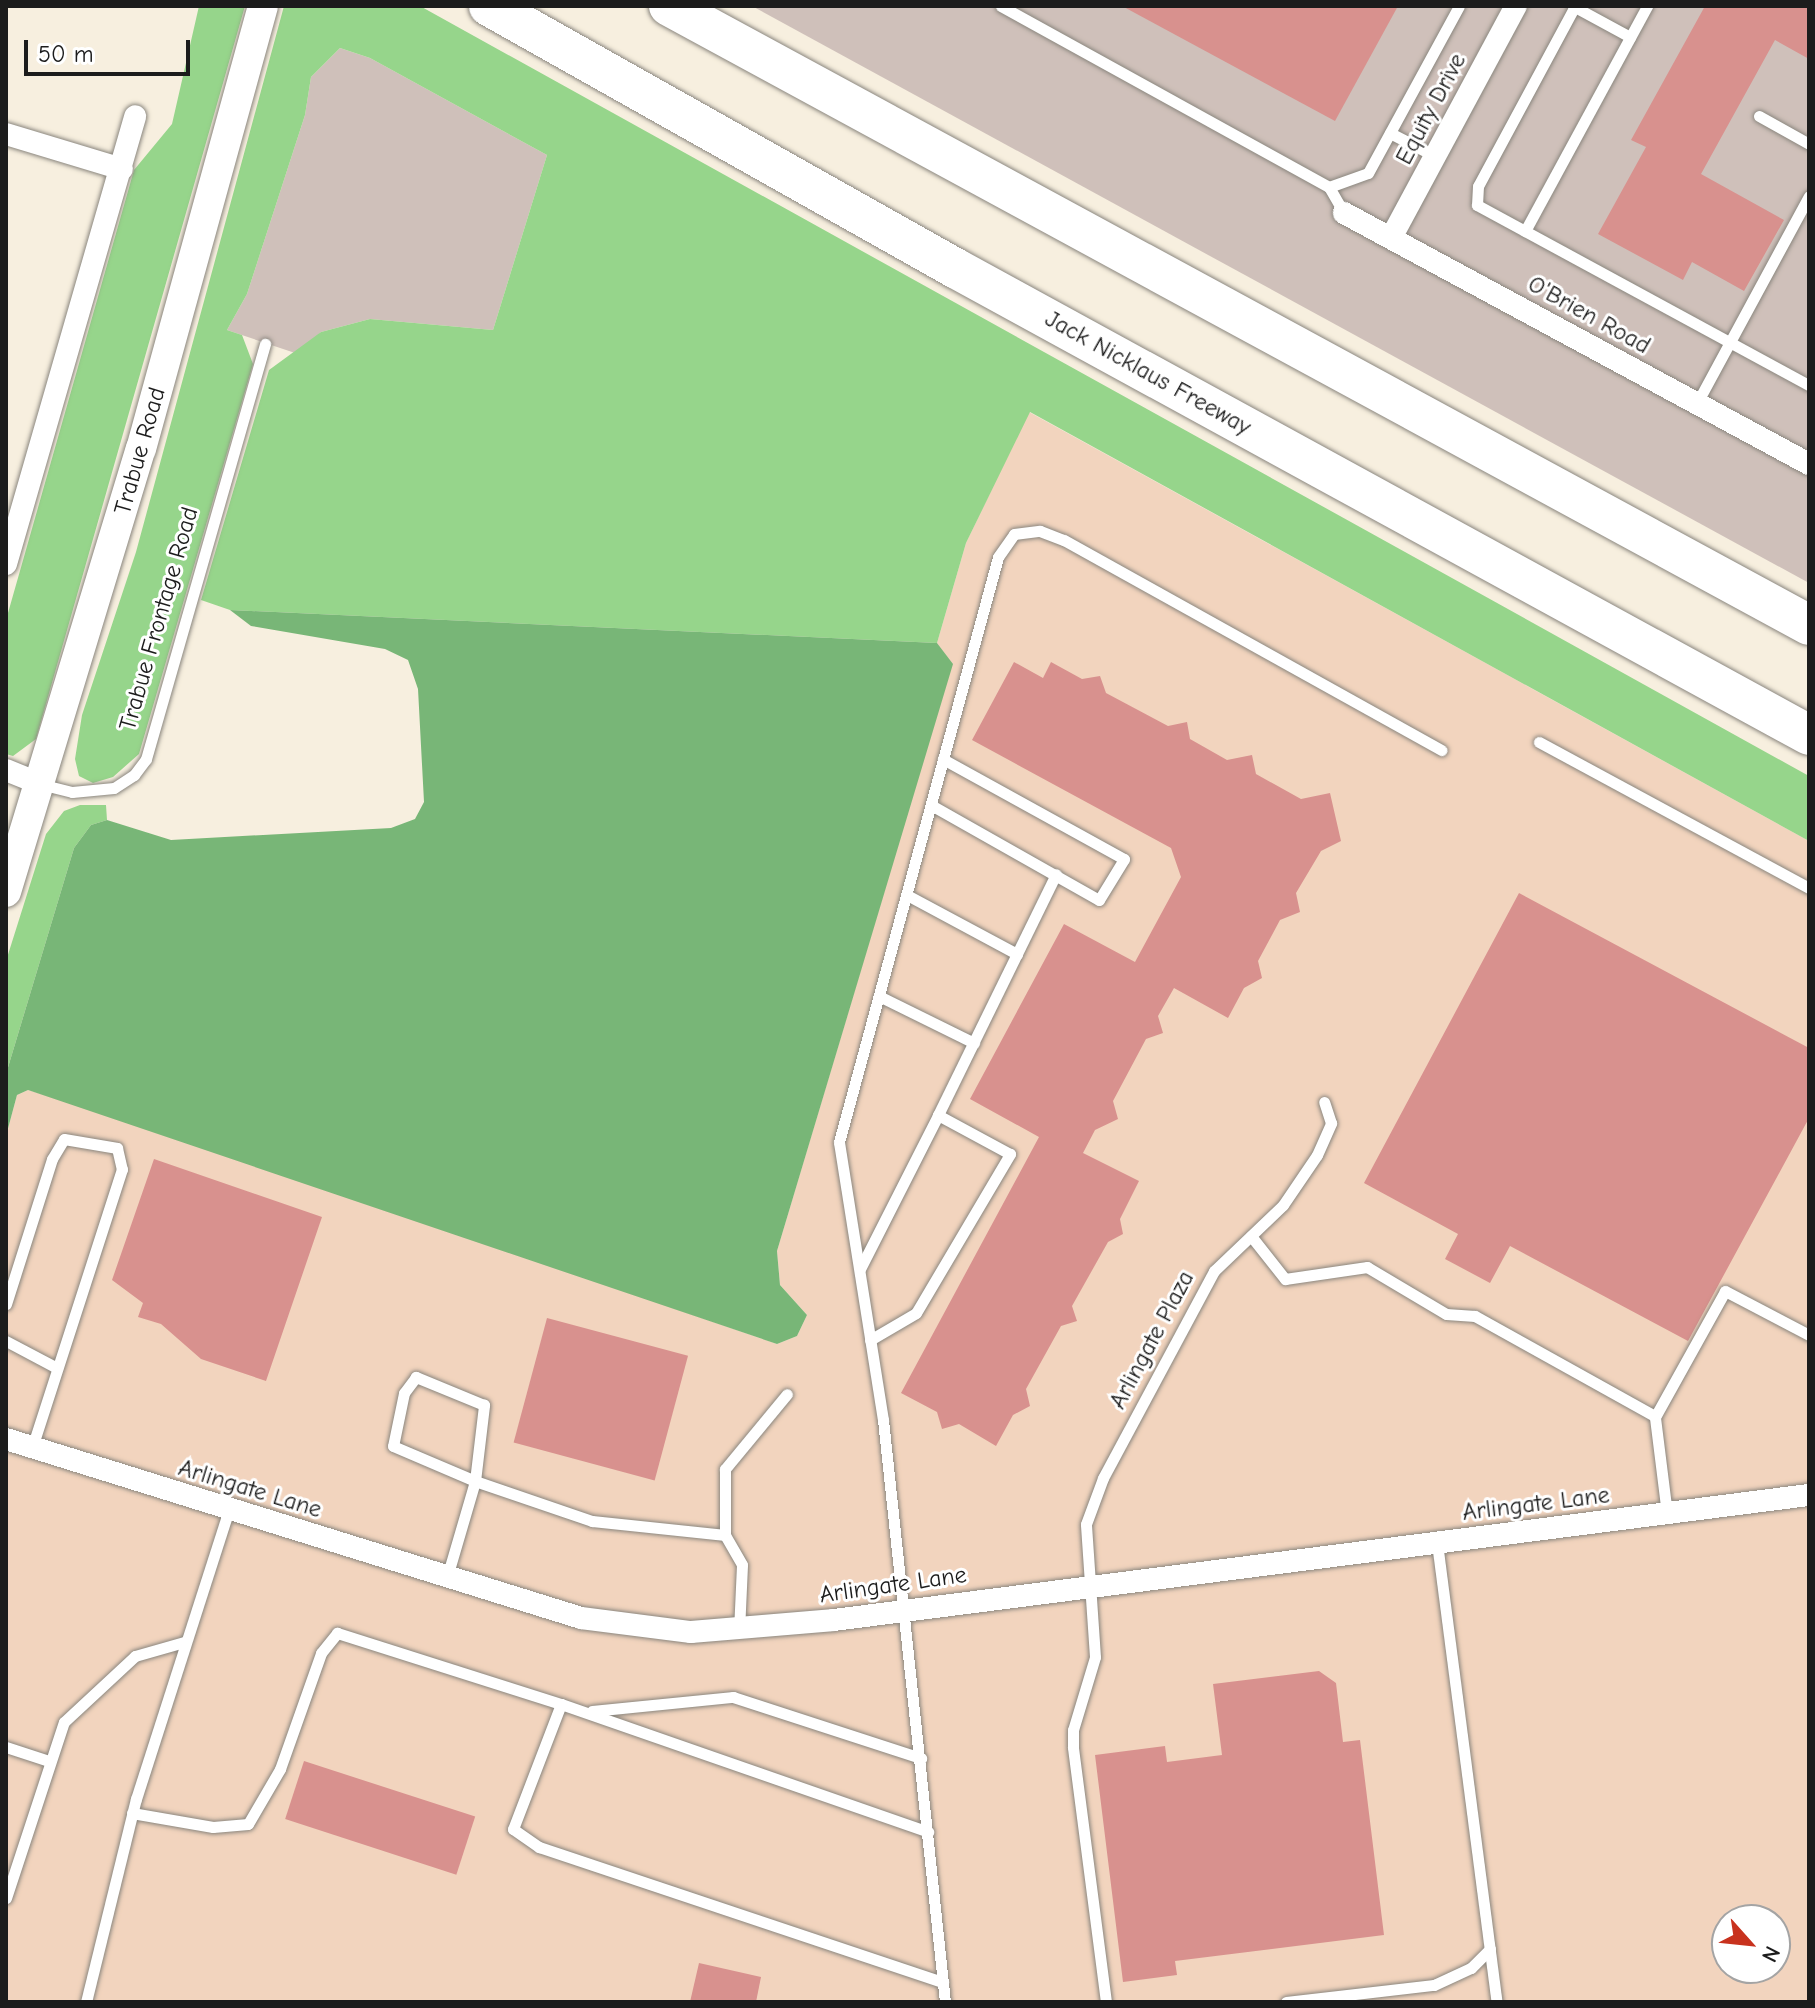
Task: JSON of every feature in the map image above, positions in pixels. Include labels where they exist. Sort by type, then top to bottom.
[{"type":"highway","name":"Jack Nicklaus Freeway","points":[[489,6],[941,260],[1809,735]]},
{"type":"highway","points":[[669,6],[1809,625]]},
{"type":"main road","name":"Trabue Road","points":[[6,892],[141,449],[263,6]]},
{"type":"street","name":"Equity Drive","points":[[1392,236],[1516,6]]},
{"type":"street","points":[[6,564],[10,536],[122,169],[135,116]]},
{"type":"street","points":[[6,134],[122,169]]},
{"type":"street","name":"O'Brien Road","points":[[1344,213],[1392,236],[1809,464]]},
{"type":"street","name":"Trabue Frontage Road","points":[[6,770],[40,784]]},
{"type":"street","name":"Arlingate Lane","points":[[6,1439],[447,1578],[581,1618],[641,1629],[739,1630],[1809,1495]]},
{"type":"lane","points":[[1001,6],[1329,187],[1344,213]]},
{"type":"lane","points":[[1329,187],[1368,173],[1459,6]]},
{"type":"lane","points":[[1630,37],[1574,6],[1478,186],[1477,205],[1809,385]]},
{"type":"lane","points":[[1525,231],[1647,6]]},
{"type":"lane","points":[[1759,116],[1809,144]]},
{"type":"lane","points":[[1390,133],[1435,156]]},
{"type":"lane","points":[[1697,403],[1809,196]]},
{"type":"lane","name":"Trabue Frontage Road","points":[[40,784],[72,792],[114,788],[134,775],[146,759],[265,344]]},
{"type":"lane","points":[[945,2002],[921,1758],[870,1340],[839,1142],[998,557],[1014,534],[1040,531],[1441,750]]},
{"type":"lane","points":[[1539,742],[1809,888]]},
{"type":"lane","points":[[931,805],[1099,900],[1124,859],[943,759]]},
{"type":"lane","points":[[860,1270],[1056,874]]},
{"type":"lane","points":[[907,895],[1017,954]]},
{"type":"lane","points":[[879,996],[974,1043]]},
{"type":"lane","name":"Arlingate Plaza","points":[[1106,2002],[1073,1747],[1073,1730],[1095,1657],[1087,1587],[1086,1524],[1103,1478],[1214,1271],[1283,1205],[1317,1155],[1331,1123],[1324,1102]]},
{"type":"lane","points":[[870,1340],[916,1313],[1010,1154],[938,1115]]},
{"type":"lane","points":[[6,1304],[52,1159],[64,1139],[117,1148],[122,1169],[32,1447]]},
{"type":"lane","points":[[1251,1236],[1285,1279],[1367,1267],[1446,1314],[1475,1316],[1655,1416]]},
{"type":"lane","points":[[1667,1514],[1655,1416],[1725,1291],[1809,1335]]},
{"type":"lane","points":[[6,1341],[57,1368]]},
{"type":"lane","points":[[447,1578],[475,1481],[484,1405],[416,1377],[404,1393],[393,1446],[475,1481],[592,1521],[725,1535]]},
{"type":"lane","points":[[739,1630],[742,1565],[725,1535],[725,1469],[787,1394]]},
{"type":"lane","points":[[86,2002],[132,1813],[184,1642],[229,1509]]},
{"type":"lane","points":[[1437,1543],[1497,2002]]},
{"type":"lane","points":[[132,1813],[213,1827],[248,1824],[280,1769],[321,1653],[337,1633],[587,1712],[928,1832]]},
{"type":"lane","points":[[6,1898],[64,1722],[84,1700],[135,1656],[184,1642]]},
{"type":"lane","points":[[587,1712],[733,1697],[921,1758]]},
{"type":"lane","points":[[561,1704],[513,1829],[539,1847],[943,1982]]},
{"type":"lane","points":[[6,1747],[49,1761]]},
{"type":"lane","points":[[1286,2002],[1434,1985],[1471,1968],[1490,1949]]},
{"type":"shaded area","points":[[752,6],[1809,6],[1809,583]]},
{"type":"shaded area","points":[[340,48],[370,58],[547,155],[493,330],[370,319],[321,332],[298,354],[227,330],[247,294],[305,115],[311,77]]},
{"type":"shaded area","points":[[1029,412],[1809,841],[1809,2002],[6,2002],[6,1136],[17,1095],[28,1090],[141,1124],[777,1344],[797,1336],[807,1315],[780,1285],[777,1251],[952,664],[937,643],[966,543]]},
{"type":"green space","points":[[199,6],[245,6],[36,739],[13,756],[6,754],[6,620],[134,170],[172,124]]},
{"type":"green space","points":[[284,6],[420,6],[1809,776],[1809,841],[1030,412],[966,543],[937,643],[230,610],[201,600],[269,370],[321,332],[370,319],[493,330],[547,155],[370,58],[340,48],[311,77],[305,115],[247,294],[227,330],[242,335],[253,364],[139,754],[113,777],[93,783],[79,776],[75,759],[82,715],[136,552]]},
{"type":"green space","points":[[230,610],[937,643],[953,664],[777,1251],[780,1285],[807,1315],[797,1336],[777,1344],[28,1090],[17,1095],[6,1136],[6,1074],[74,848],[91,825],[107,820],[171,840],[391,828],[415,819],[424,802],[418,689],[408,660],[385,649],[251,626]]},
{"type":"green space","points":[[80,805],[106,805],[107,820],[91,825],[74,848],[6,1074],[6,961],[46,834],[64,811]]},
{"type":"building","points":[[1122,6],[1398,6],[1335,121]]},
{"type":"building","points":[[1705,6],[1809,6],[1809,59],[1775,40],[1701,174],[1784,220],[1744,291],[1692,262],[1683,280],[1598,234],[1646,147],[1631,140]]},
{"type":"building","points":[[1014,662],[1043,678],[1051,662],[1082,679],[1100,676],[1106,693],[1168,726],[1187,722],[1190,739],[1227,760],[1252,755],[1256,774],[1301,799],[1330,793],[1341,841],[1321,851],[1296,893],[1300,912],[1280,920],[1258,961],[1262,978],[1244,988],[1228,1018],[1174,988],[1158,1016],[1163,1033],[1146,1039],[1113,1101],[1118,1119],[1095,1130],[1083,1153],[1139,1181],[1120,1219],[1123,1234],[1108,1242],[1072,1306],[1077,1321],[1061,1326],[1026,1389],[1030,1406],[1013,1415],[996,1446],[959,1424],[942,1429],[937,1412],[901,1393],[1039,1137],[970,1099],[1064,924],[1135,962],[1181,877],[1171,848],[972,740]]},
{"type":"building","points":[[1519,893],[1809,1048],[1809,1118],[1688,1341],[1510,1246],[1490,1283],[1445,1259],[1458,1234],[1364,1183]]},
{"type":"building","points":[[154,1159],[322,1217],[266,1381],[201,1359],[161,1324],[138,1317],[143,1303],[112,1280]]},
{"type":"building","points":[[547,1318],[688,1356],[655,1480],[514,1443]]},
{"type":"building","points":[[1319,1671],[1336,1683],[1343,1742],[1360,1740],[1384,1935],[1175,1961],[1177,1975],[1123,1982],[1095,1755],[1165,1746],[1167,1762],[1222,1755],[1213,1684]]},
{"type":"building","points":[[304,1761],[475,1817],[456,1875],[285,1819]]},
{"type":"building","points":[[699,1963],[761,1977],[756,2002],[690,2002]]}]
